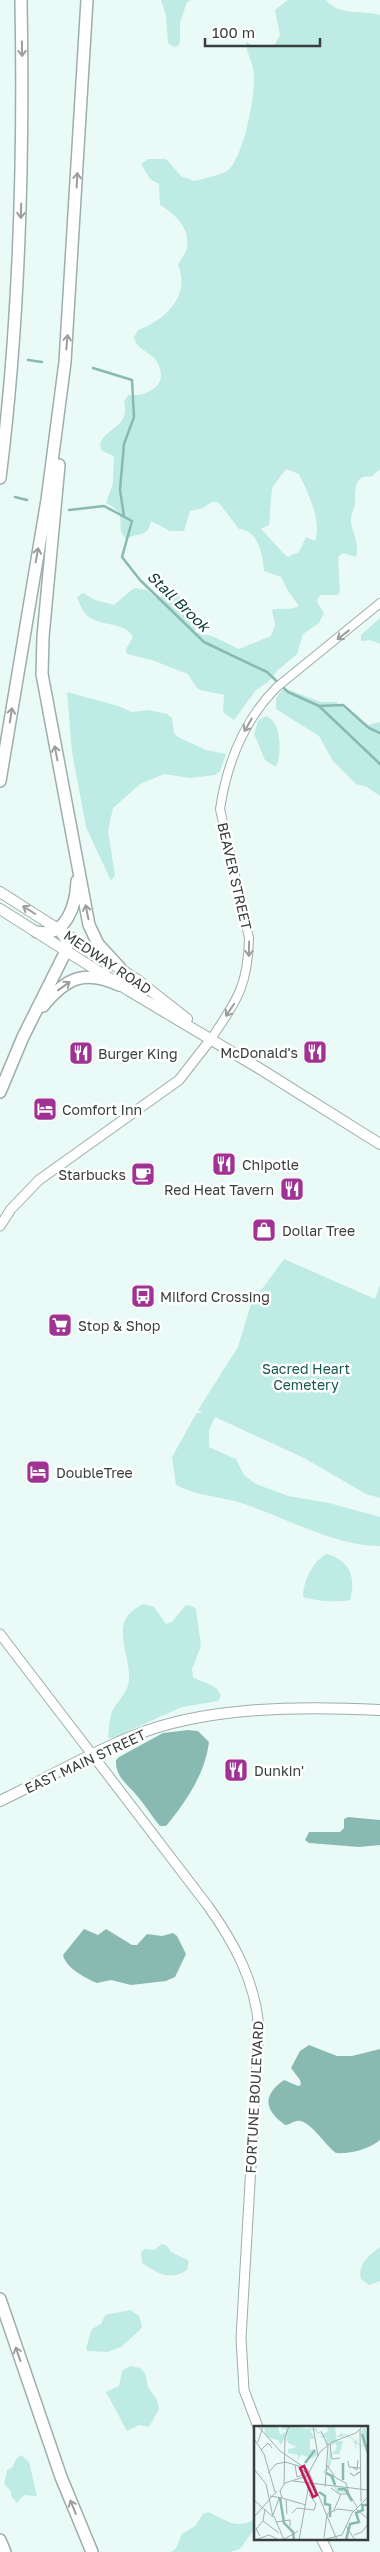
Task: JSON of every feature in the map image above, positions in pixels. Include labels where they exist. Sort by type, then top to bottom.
[{"type":"highway","points":[[0,478],[15,332],[22,166],[21,0]]},
{"type":"highway","points":[[87,0],[57,486],[42,657],[45,695],[92,934],[100,948],[120,968]]},
{"type":"highway","points":[[0,410],[15,332]]},
{"type":"highway","points":[[0,780],[47,500],[65,362]]},
{"type":"highway","points":[[37,932],[50,933],[59,929],[68,918],[75,898],[76,859]]},
{"type":"highway","points":[[0,1092],[23,1037],[66,951],[67,940],[59,929]]},
{"type":"highway","points":[[23,1037],[43,1006],[67,983],[77,978],[91,976],[120,985]]},
{"type":"highway","points":[[0,2299],[61,2477],[92,2552]]},
{"type":"highway","points":[[0,2540],[5,2552]]},
{"type":"main road","name":"MEDWAY ROAD","points":[[0,892],[120,968],[211,1039]]},
{"type":"main road","name":"MEDWAY ROAD","points":[[0,909],[120,985],[380,1144]]},
{"type":"main road","name":"BEAVER STREET","points":[[0,1226],[11,1209],[39,1180],[96,1137],[179,1080],[211,1039]]},
{"type":"main road","points":[[0,1634],[93,1756]]},
{"type":"main road","name":"EAST MAIN STREET","points":[[0,1801],[133,1736],[199,1716],[251,1711],[380,1710]]},
{"type":"main road","name":"FORTUNE BOULEVARD","points":[[93,1756],[220,1923],[243,1963],[254,1994],[259,2028],[241,2338],[244,2390],[258,2426]]},
{"type":"main road","points":[[322,2540],[328,2552]]},
{"type":"street","name":"BEAVER STREET","points":[[211,1039],[242,990],[246,979],[249,957],[249,938],[220,809],[230,765],[246,726],[262,702],[279,685],[348,632],[380,603]]},
{"type":"green space","points":[[161,0],[192,0],[187,2],[180,23],[180,41],[178,46],[174,47],[168,43],[166,15]]},
{"type":"green space","points":[[288,0],[326,0],[337,8],[351,12],[380,15],[380,469],[371,477],[362,478],[357,483],[351,523],[357,544],[357,553],[356,557],[343,553],[338,557],[340,592],[338,595],[321,595],[318,598],[317,602],[324,613],[319,623],[303,634],[297,654],[278,670],[268,682],[256,690],[234,720],[223,712],[224,695],[200,690],[188,674],[152,660],[127,654],[126,649],[133,637],[129,631],[89,617],[83,610],[77,597],[83,593],[95,600],[114,605],[134,588],[147,590],[156,598],[176,592],[198,624],[194,632],[212,636],[239,649],[271,636],[275,625],[272,610],[299,606],[281,577],[264,571],[261,551],[255,539],[245,530],[239,529],[219,503],[213,502],[202,508],[190,511],[184,531],[170,531],[151,521],[145,532],[126,539],[122,534],[118,512],[106,503],[113,483],[114,456],[102,451],[100,445],[106,434],[121,422],[124,417],[124,402],[128,395],[149,392],[157,386],[161,378],[157,362],[138,345],[134,337],[138,330],[158,320],[173,305],[181,286],[178,265],[187,247],[184,228],[176,217],[160,205],[159,184],[150,179],[141,164],[148,159],[166,159],[181,176],[194,181],[216,176],[227,171],[239,153],[253,97],[254,72],[246,42],[256,47],[274,46],[280,35],[275,10]],"holes":[[[286,469],[299,474],[313,507],[317,533],[315,541],[306,537],[299,552],[287,557],[261,529],[269,525],[272,488]]]},
{"type":"green space","points":[[380,618],[380,644],[370,640],[361,641],[361,635]]},
{"type":"green space","points":[[282,690],[289,690],[321,702],[336,702],[357,719],[368,725],[380,722],[380,796],[367,787],[356,784],[333,761],[319,736],[276,709],[276,699]]},
{"type":"green space","points":[[67,692],[118,706],[132,712],[148,710],[167,714],[172,718],[174,733],[178,737],[206,750],[226,754],[220,771],[215,775],[190,778],[164,774],[140,784],[113,808],[108,831],[115,875],[111,881],[86,827],[72,752]]},
{"type":"green space","points":[[266,716],[271,719],[278,731],[280,746],[276,767],[265,760],[254,734],[258,721]]},
{"type":"green space","name":"Sacred Heart Cemetery","points":[[284,1259],[375,1299],[380,1285],[380,1498],[366,1494],[304,1458],[215,1417],[209,1430],[209,1447],[236,1459],[244,1475],[256,1484],[288,1496],[329,1503],[380,1517],[380,1546],[363,1545],[327,1536],[238,1502],[198,1493],[176,1485],[172,1457],[196,1414],[202,1412],[198,1410],[238,1347],[251,1304]]},
{"type":"green space","points":[[327,1554],[342,1561],[350,1571],[352,1592],[350,1600],[327,1601],[303,1597],[303,1591],[313,1566]]},
{"type":"green space","points":[[144,1604],[154,1607],[166,1624],[172,1622],[186,1605],[196,1609],[201,1646],[192,1669],[193,1677],[213,1686],[221,1696],[218,1701],[182,1707],[128,1731],[119,1737],[108,1738],[111,1715],[126,1690],[129,1680],[123,1628],[126,1619],[133,1611]]},
{"type":"green space","points":[[162,2244],[167,2246],[171,2252],[189,2261],[187,2270],[181,2274],[169,2275],[158,2272],[142,2263],[141,2253],[144,2249],[154,2250]]},
{"type":"green space","points":[[380,2247],[380,2281],[369,2285],[361,2279],[362,2265]]},
{"type":"green space","points":[[130,2310],[139,2316],[142,2326],[140,2330],[121,2347],[107,2352],[87,2351],[86,2348],[92,2329],[101,2324],[105,2315]]},
{"type":"green space","points":[[130,2366],[140,2368],[145,2373],[148,2387],[157,2400],[159,2409],[149,2427],[139,2425],[127,2431],[106,2392],[119,2386],[122,2371]]},
{"type":"green space","points":[[21,2455],[29,2462],[37,2496],[24,2495],[17,2503],[11,2496],[11,2491],[4,2484],[7,2470],[12,2468],[16,2459]]},
{"type":"green space","points":[[208,2512],[236,2524],[254,2519],[254,2529],[240,2549],[230,2552],[171,2552],[176,2548],[182,2534],[195,2526],[203,2514]]},
{"type":"shaded area","points":[[188,1730],[198,1731],[209,1742],[207,1754],[194,1787],[181,1807],[166,1826],[160,1826],[141,1800],[123,1781],[116,1766],[116,1760],[163,1733]]},
{"type":"shaded area","points":[[348,1817],[380,1820],[380,1845],[359,1847],[309,1843],[305,1840],[309,1832],[340,1832],[344,1828],[344,1819]]},
{"type":"shaded area","points":[[84,1929],[98,1935],[106,1929],[132,1945],[137,1945],[147,1934],[162,1936],[173,1933],[177,1936],[186,1954],[175,1977],[166,1981],[131,1985],[111,1980],[97,1983],[72,1968],[63,1955]]},
{"type":"shaded area","points":[[309,2045],[337,2056],[352,2056],[380,2049],[380,2140],[376,2143],[348,2153],[336,2153],[309,2125],[298,2121],[285,2125],[269,2108],[268,2102],[272,2091],[284,2080],[298,2086],[301,2085],[300,2080],[291,2068],[300,2051]]},
{"type":"waterway","name":"Stall Brook","points":[[28,360],[42,362]]},
{"type":"waterway","name":"Stall Brook","points":[[93,368],[132,380],[134,417],[124,444],[120,490],[124,516]]},
{"type":"waterway","name":"Stall Brook","points":[[15,497],[27,500]]},
{"type":"waterway","name":"Stall Brook","points":[[69,510],[104,506],[132,521],[122,557],[140,580],[204,642],[267,672],[288,692],[319,706],[380,764]]},
{"type":"waterway","name":"Stall Brook","points":[[319,706],[343,705],[369,728],[380,733]]},
{"type":"place","name":"McDonald's","points":[[315,1052]]},
{"type":"place","name":"Burger King","points":[[81,1053]]},
{"type":"place","name":"Comfort Inn","points":[[45,1109]]},
{"type":"place","name":"Chipotle","points":[[224,1164]]},
{"type":"place","name":"Starbucks","points":[[143,1174]]},
{"type":"place","name":"Red Heat Tavern","points":[[292,1189]]},
{"type":"place","name":"Dollar Tree","points":[[264,1230]]},
{"type":"place","name":"Milford Crossing","points":[[143,1296]]},
{"type":"place","name":"Stop & Shop","points":[[60,1325]]},
{"type":"place","name":"DoubleTree","points":[[38,1472]]},
{"type":"place","name":"Dunkin'","points":[[236,1770]]}]
